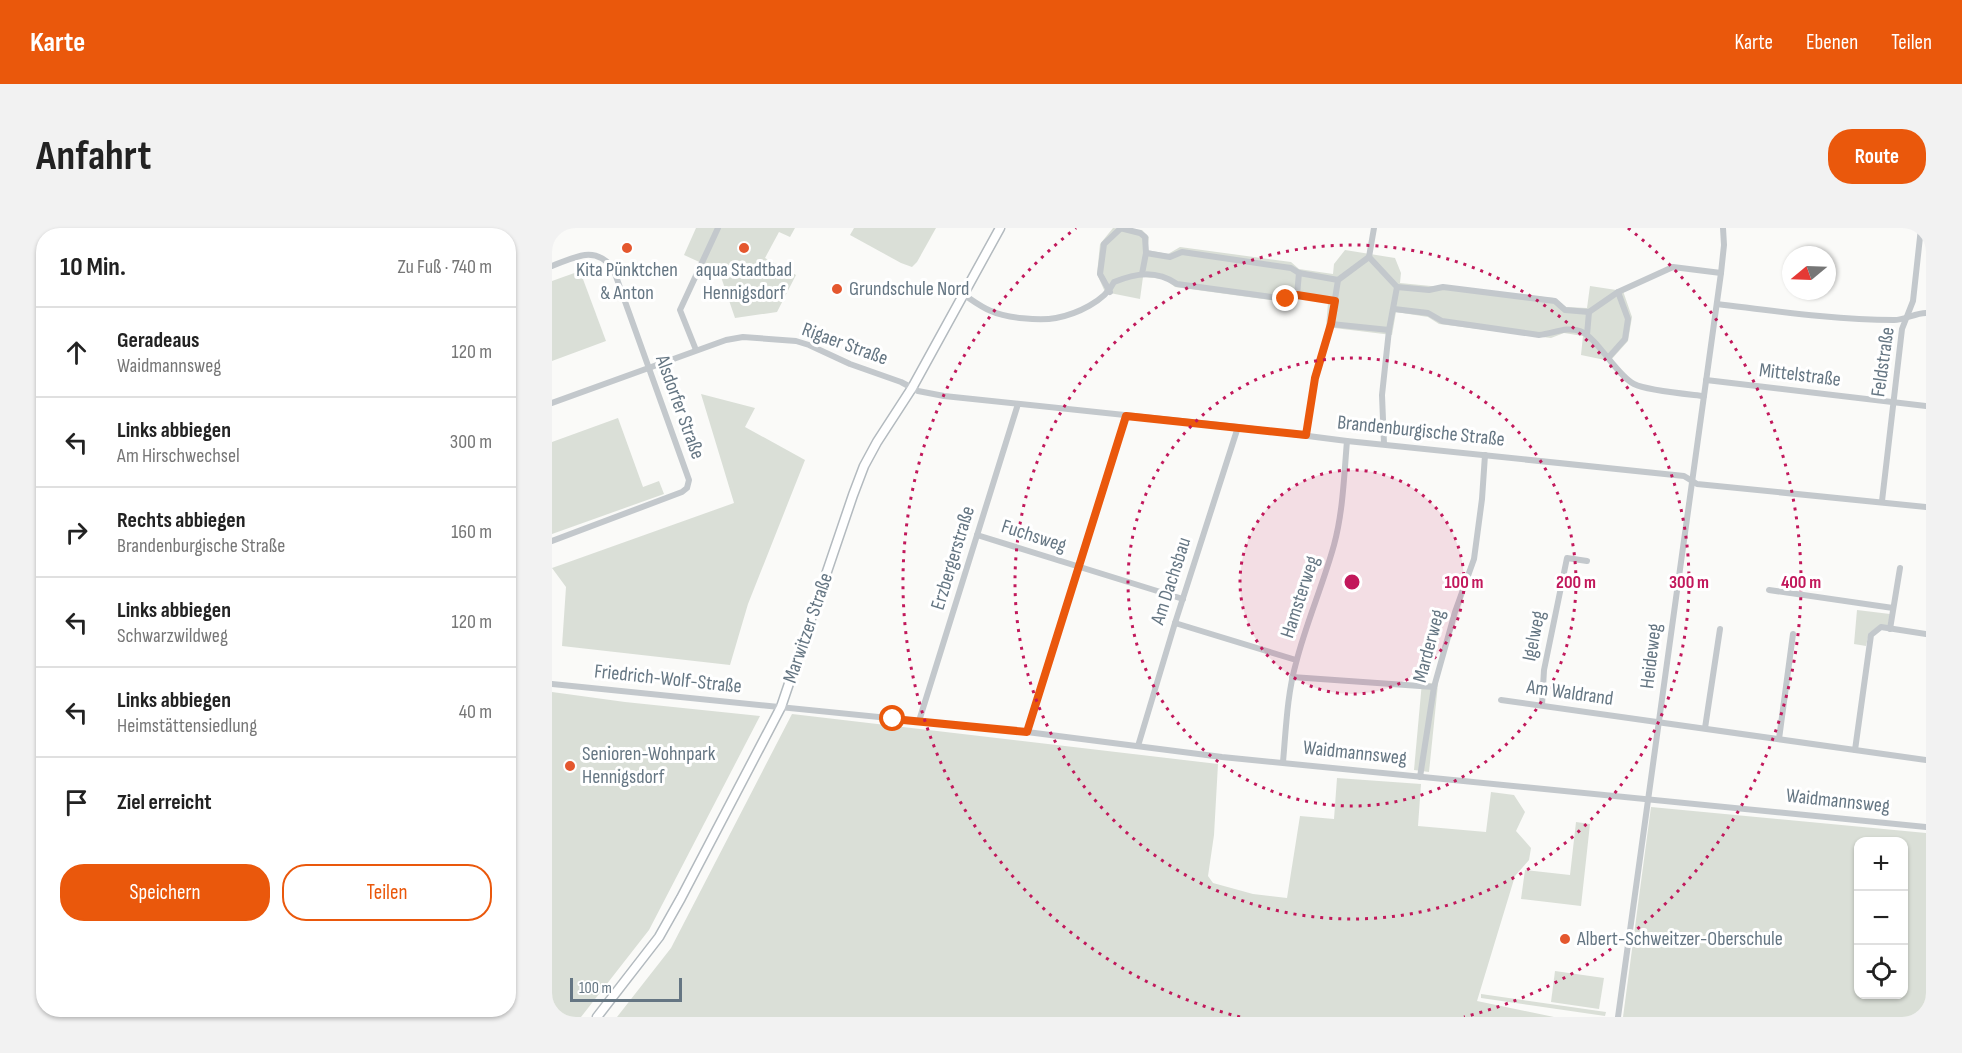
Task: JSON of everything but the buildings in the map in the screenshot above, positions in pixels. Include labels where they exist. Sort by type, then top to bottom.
[{"type":"main road","name":"Marwitzer Straße","points":[[597,1017],[659,937],[781,707],[864,466],[912,388],[1000,228]]},
{"type":"street","points":[[696,350],[680,310],[718,228]]},
{"type":"street","points":[[1306,435],[1315,378],[1331,324],[1338,280],[1369,257],[1374,228]]},
{"type":"street","name":"Heideweg","points":[[1618,1017],[1717,304],[1724,245],[1723,228]]},
{"type":"street","name":"Feldstraße","points":[[1882,501],[1902,329],[1913,301],[1921,228]]},
{"type":"street","points":[[1110,292],[1100,274],[1104,244],[1120,229],[1140,233],[1145,237],[1146,253],[1142,274]]},
{"type":"street","points":[[1146,253],[1170,257],[1182,252],[1291,267],[1299,273],[1338,280]]},
{"type":"street","name":"Alsdorfer Straße","points":[[552,266],[585,254],[597,255],[613,268],[687,471],[688,480],[687,488],[669,498],[552,541]]},
{"type":"street","points":[[1369,257],[1397,287],[1429,290],[1443,287],[1532,298],[1555,301],[1564,310],[1589,312],[1618,292],[1672,267],[1721,273]]},
{"type":"street","points":[[1297,295],[1299,273]]},
{"type":"street","points":[[963,294],[991,312],[1046,319],[1076,311],[1110,292],[1114,282],[1142,274],[1167,277],[1177,284],[1286,299],[1297,295],[1335,301]]},
{"type":"street","points":[[1384,444],[1382,395],[1389,330],[1397,287]]},
{"type":"street","points":[[1608,358],[1625,339],[1628,318],[1618,292]]},
{"type":"street","points":[[1717,304],[1799,314],[1897,320],[1918,313],[1926,313]]},
{"type":"street","points":[[1394,309],[1428,313],[1442,321],[1530,333],[1551,334],[1563,329],[1581,331],[1634,384],[1704,396]]},
{"type":"street","points":[[1587,335],[1589,312]]},
{"type":"street","points":[[1331,324],[1389,330]]},
{"type":"street","name":"Rigaer Straße","points":[[552,403],[696,350],[743,337],[796,341],[912,388]]},
{"type":"street","name":"Mittelstraße","points":[[1706,380],[1926,406]]},
{"type":"street","name":"Brandenburgische Straße","points":[[912,388],[944,396],[1684,476],[1697,484],[1926,507]]},
{"type":"street","name":"Erzbergerstraße","points":[[919,721],[1018,404]]},
{"type":"street","points":[[1027,732],[1126,416]]},
{"type":"street","name":"Am Dachsbau","points":[[1138,746],[1238,427]]},
{"type":"street","name":"Hamsterweg","points":[[1282,762],[1292,676],[1334,544],[1341,510],[1347,441]]},
{"type":"street","name":"Marderweg","points":[[1420,777],[1434,687],[1455,612],[1474,559],[1485,455]]},
{"type":"street","name":"Fuchsweg","points":[[977,535],[1183,599]]},
{"type":"street","points":[[1558,557],[1587,561]]},
{"type":"street","name":"Igelweg","points":[[1542,705],[1544,670],[1566,558]]},
{"type":"street","points":[[1890,629],[1900,568]]},
{"type":"street","points":[[1769,590],[1893,608]]},
{"type":"street","points":[[1175,622],[1296,660]]},
{"type":"street","points":[[1855,750],[1871,635],[1881,627],[1926,634]]},
{"type":"street","points":[[1705,728],[1720,629]]},
{"type":"street","points":[[1779,739],[1793,634]]},
{"type":"street","points":[[1292,676],[1434,687]]},
{"type":"street","name":"Friedrich-Wolf-Straße","points":[[552,684],[781,707]]},
{"type":"street","name":"Am Waldrand","points":[[1502,700],[1926,760]]},
{"type":"street","name":"Waidmannsweg","points":[[781,707],[1027,732],[1420,777],[1926,827]]},
{"type":"shaded area","points":[[696,228],[795,228],[790,237],[779,232],[765,258],[796,275],[777,312],[735,318],[719,271],[684,255]]},
{"type":"shaded area","points":[[854,228],[936,228],[912,267],[850,235]]},
{"type":"shaded area","points":[[1113,228],[1142,230],[1149,237],[1147,250],[1168,254],[1180,247],[1291,262],[1299,269],[1333,274],[1334,264],[1345,250],[1395,258],[1401,273],[1400,283],[1554,298],[1566,307],[1587,308],[1590,286],[1623,291],[1632,317],[1628,341],[1610,361],[1581,355],[1583,336],[1564,333],[1551,338],[1439,324],[1428,317],[1396,312],[1392,335],[1326,327],[1328,303],[1295,298],[1284,302],[1175,287],[1165,279],[1143,277],[1140,299],[1105,292],[1097,274],[1100,244]]},
{"type":"shaded area","points":[[580,271],[606,341],[552,361],[552,281]]},
{"type":"shaded area","points":[[701,394],[755,408],[745,427],[805,460],[748,604],[730,665],[562,646],[566,587],[552,568],[734,503]]},
{"type":"shaded area","points":[[618,418],[643,487],[659,481],[664,494],[552,534],[552,442]]},
{"type":"shaded area","points":[[1857,610],[1890,614],[1888,626],[1880,625],[1869,633],[1866,646],[1854,644]]},
{"type":"shaded area","points":[[1422,682],[1438,684],[1429,772],[1414,770]]},
{"type":"shaded area","points":[[552,692],[760,716],[649,930],[581,1017],[552,1017]]},
{"type":"shaded area","points":[[792,714],[1218,764],[1214,835],[1208,876],[1213,883],[1253,894],[1287,898],[1300,816],[1334,819],[1337,778],[1421,784],[1418,826],[1486,832],[1491,792],[1514,795],[1525,812],[1516,831],[1531,848],[1529,860],[1515,876],[1477,1001],[1554,1017],[617,1017],[671,948]]},
{"type":"shaded area","points":[[1651,807],[1926,833],[1926,1017],[1623,1017]]},
{"type":"shaded area","points":[[1576,822],[1590,824],[1581,906],[1521,899],[1525,870],[1570,875]]},
{"type":"shaded area","points":[[1555,971],[1604,978],[1599,1009],[1551,1002]]},
{"type":"shaded area","points":[[1481,994],[1606,1012],[1605,1016],[1481,998]]},
{"type":"place","name":"Kita Pünktchen & Anton","points":[[627,248]]},
{"type":"place","name":"aqua Stadtbad Hennigsdorf","points":[[744,248]]},
{"type":"place","name":"Grundschule Nord","points":[[837,289]]},
{"type":"place","name":"Senioren-Wohnpark Hennigsdorf","points":[[570,766]]},
{"type":"place","name":"Albert-Schweitzer-Oberschule","points":[[1565,939]]},
{"type":"route","points":[[893,719],[1027,732],[1126,416],[1306,435],[1315,378],[1331,324],[1335,301],[1297,295],[1286,299]]}]
